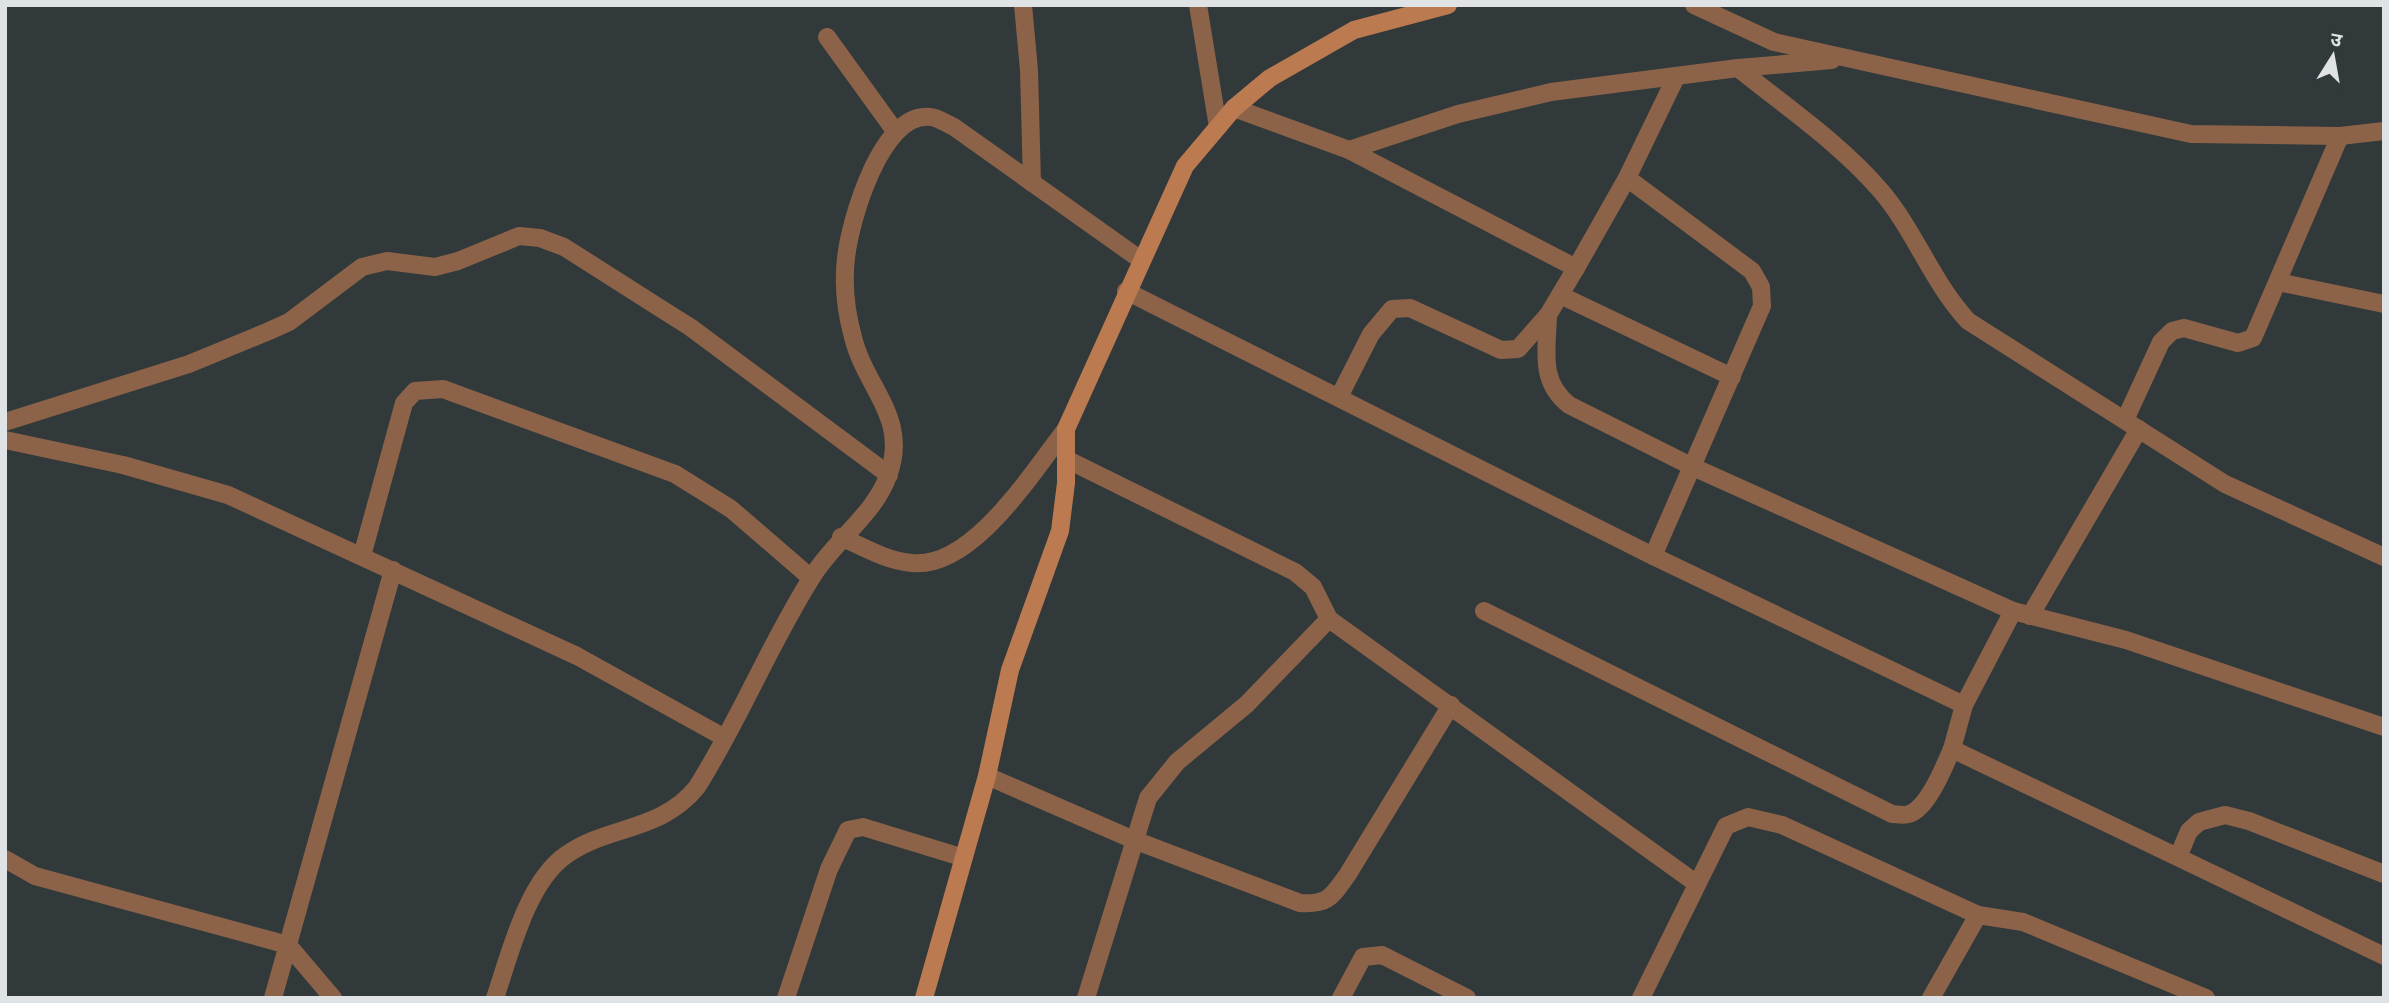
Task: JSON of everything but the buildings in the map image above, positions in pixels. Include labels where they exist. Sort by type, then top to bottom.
[{"type":"street","points":[[1023,5],[1029,70],[1032,183]]},
{"type":"street","points":[[1198,5],[1218,127]]},
{"type":"street","points":[[841,537],[881,556],[913,564],[939,560],[964,546],[990,524],[1066,429],[1126,291],[1185,166],[1234,108],[1270,78],[1354,30],[1448,5]]},
{"type":"street","points":[[1694,5],[1774,42],[2191,134],[2340,136],[2384,131]]},
{"type":"street","points":[[827,37],[895,131]]},
{"type":"street","points":[[1349,150],[1507,102],[1551,92],[1738,68],[1852,59]]},
{"type":"street","points":[[1738,68],[1867,176],[1903,220],[1948,300],[1968,321],[2225,484],[2384,556]]},
{"type":"street","points":[[1339,397],[1371,334],[1392,309],[1410,307],[1501,350],[1518,349],[1548,315],[1576,268],[1627,178],[1676,77]]},
{"type":"street","points":[[1234,108],[1349,150],[1576,268]]},
{"type":"street","points":[[495,998],[519,929],[546,873],[567,854],[682,805],[697,787],[811,578],[841,537],[879,494],[888,475],[895,447],[893,423],[853,340],[847,309],[846,266],[870,177],[883,146],[895,131],[913,120],[930,116],[954,127],[1141,260]]},
{"type":"street","points":[[1484,611],[1892,814],[1909,814],[1922,804],[1940,775],[1952,749],[1964,705],[2132,424],[2161,342],[2172,331],[2184,328],[2238,343],[2253,338],[2340,136]]},
{"type":"street","points":[[1627,178],[1752,271],[1761,288],[1762,306],[1653,556]]},
{"type":"street","points":[[5,422],[189,364],[269,331],[289,322],[362,267],[387,261],[435,267],[458,261],[519,236],[540,238],[564,247],[653,303],[888,475]]},
{"type":"street","points":[[2278,282],[2384,304]]},
{"type":"street","points":[[1126,291],[1653,556],[1964,705]]},
{"type":"street","points":[[1560,295],[1732,377]]},
{"type":"street","points":[[1548,315],[1547,364],[1549,384],[1556,395],[1569,405],[1693,467],[2021,613],[2126,640],[2384,727]]},
{"type":"street","points":[[362,556],[404,403],[415,391],[443,389],[675,474],[731,509],[811,578]]},
{"type":"street","points":[[924,998],[961,857],[987,776],[1010,670],[1060,531],[1066,429]]},
{"type":"street","points":[[5,440],[123,465],[228,495],[577,656],[725,738]]},
{"type":"street","points":[[1066,459],[1296,572],[1313,587],[1329,619],[1697,884]]},
{"type":"street","points":[[273,998],[393,570]]},
{"type":"street","points":[[1086,998],[1149,798],[1177,762],[1247,704],[1329,619]]},
{"type":"street","points":[[987,776],[1134,840],[1300,903],[1318,904],[1331,898],[1348,874],[1451,705]]},
{"type":"street","points":[[1952,749],[2384,956]]},
{"type":"street","points":[[2178,857],[2189,831],[2199,822],[2225,816],[2249,821],[2384,874]]},
{"type":"street","points":[[1641,998],[1726,826],[1748,817],[1782,825],[1816,838],[1978,915],[2023,922],[2206,998]]},
{"type":"street","points":[[786,998],[829,869],[848,830],[863,827],[961,857]]},
{"type":"street","points":[[5,859],[35,876],[288,945],[333,998]]},
{"type":"street","points":[[1931,998],[1978,915]]},
{"type":"street","points":[[1340,998],[1363,957],[1382,955],[1467,998]]}]
